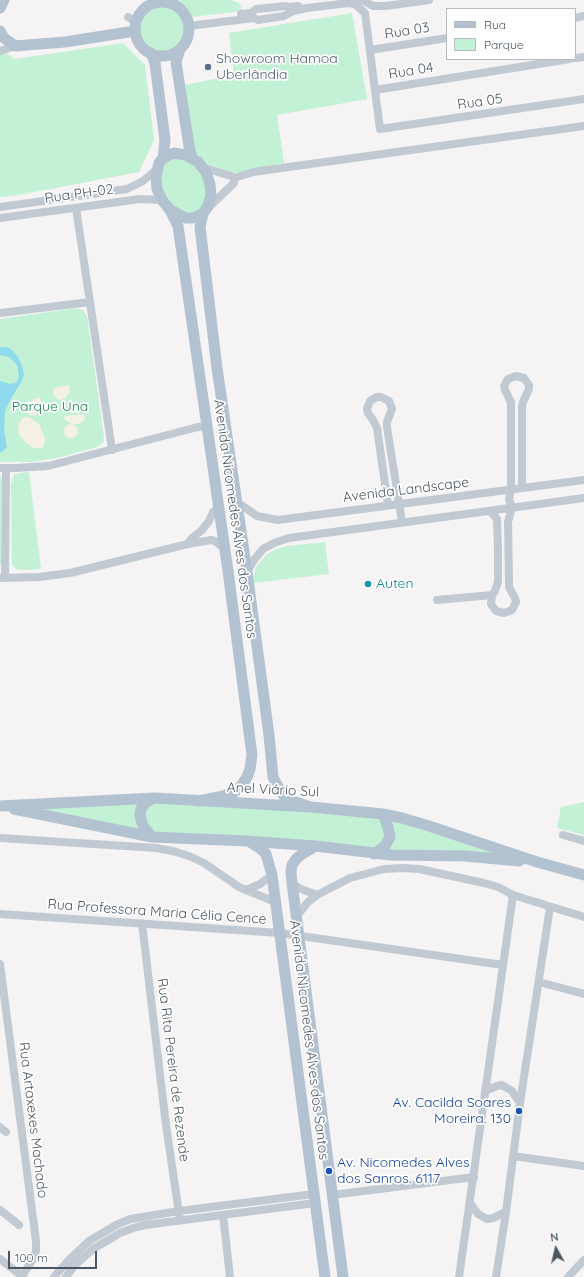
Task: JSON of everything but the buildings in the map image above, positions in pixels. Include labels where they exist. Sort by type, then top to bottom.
[{"type":"main road","points":[[0,8],[4,0]]},
{"type":"main road","points":[[142,11],[147,0]]},
{"type":"main road","points":[[0,31],[4,38],[15,46],[65,42],[133,23],[147,6],[161,1],[172,2],[186,14],[189,24],[187,40],[180,49],[172,54],[157,56],[140,44],[136,38],[133,23]]},
{"type":"main road","points":[[180,49],[176,62],[192,158]]},
{"type":"main road","points":[[151,53],[155,63],[165,140],[163,158]]},
{"type":"main road","points":[[174,153],[180,153],[192,158],[206,172],[210,184],[210,196],[205,210],[192,218],[186,218],[170,210],[162,200],[157,189],[156,170],[163,158],[174,153]]},
{"type":"main road","name":"Avenida Nicomedes Alves dos Santos","points":[[170,210],[178,226],[228,571],[252,755],[252,762],[247,777],[242,785],[234,792],[199,801]]},
{"type":"main road","name":"Avenida Nicomedes Alves dos Santos","points":[[205,210],[200,227],[217,368],[247,572],[269,735],[273,777],[284,796],[292,801],[311,807]]},
{"type":"main road","points":[[198,370],[207,364],[214,365],[217,368]]},
{"type":"main road","points":[[228,571],[231,574],[239,575],[247,572]]},
{"type":"main road","points":[[152,837],[143,826],[140,816],[141,809],[145,803],[155,798]]},
{"type":"main road","name":"Anel Viário Sul","points":[[0,806],[155,798],[311,807],[383,814],[426,825],[537,862],[584,875]]},
{"type":"main road","name":"Anel Viário Sul","points":[[0,806],[152,837],[247,841],[316,846],[374,854],[465,856],[537,862]]},
{"type":"main road","points":[[374,854],[385,846],[390,838],[383,814]]},
{"type":"main road","name":"Avenida Nicomedes Alves dos Santos","points":[[247,841],[266,854],[272,875],[325,1276]]},
{"type":"main road","name":"Avenida Nicomedes Alves dos Santos","points":[[316,846],[296,859],[292,865],[291,872],[343,1276]]},
{"type":"main road","points":[[304,1118],[313,1115],[323,1118]]},
{"type":"main road","points":[[325,1276],[343,1276]]},
{"type":"street","points":[[189,24],[251,13],[256,10],[349,0]]},
{"type":"street","points":[[189,24],[254,18],[258,20],[284,16],[293,11],[307,8],[349,3],[362,6],[386,6],[429,0]]},
{"type":"street","points":[[362,6],[375,90]]},
{"type":"street","name":"Rua 03","points":[[370,50],[446,38]]},
{"type":"street","points":[[0,51],[15,46]]},
{"type":"street","name":"Rua 04","points":[[375,90],[564,60]]},
{"type":"street","name":"Rua 05","points":[[375,90],[380,129],[584,99]]},
{"type":"street","points":[[201,167],[234,178],[253,172],[584,126]]},
{"type":"street","name":"Rua PH-02","points":[[0,207],[127,188],[143,181],[156,170]]},
{"type":"street","points":[[205,210],[234,183],[234,178]]},
{"type":"street","name":"Rua PH-02","points":[[0,218],[140,199],[162,200]]},
{"type":"street","points":[[76,208],[112,450]]},
{"type":"street","points":[[0,313],[90,302]]},
{"type":"street","points":[[490,511],[497,519],[498,550],[498,582],[495,592],[492,595],[491,604],[496,611],[504,613],[508,612],[514,606],[515,598],[509,587],[508,550],[508,522],[512,508],[509,499],[511,489],[511,402],[506,394],[504,386],[508,379],[516,376],[524,378],[529,385],[529,389],[522,407],[522,488]]},
{"type":"street","points":[[388,505],[377,428],[367,409],[370,401],[377,397],[385,398],[391,404],[391,413],[387,422],[387,427],[402,522]]},
{"type":"street","points":[[206,426],[48,466],[3,468],[3,578],[39,577],[70,573],[188,544],[211,540],[215,541],[224,548]]},
{"type":"street","points":[[511,455],[522,455]]},
{"type":"street","points":[[383,475],[394,473]]},
{"type":"street","name":"Avenida Landscape","points":[[237,502],[257,516],[278,520],[584,480]]},
{"type":"street","points":[[247,572],[263,549],[274,543],[289,538],[584,498]]},
{"type":"street","points":[[188,544],[202,530],[209,521],[213,512],[218,507]]},
{"type":"street","points":[[498,550],[508,550]]},
{"type":"street","points":[[437,600],[492,595]]},
{"type":"street","points":[[562,835],[584,841]]},
{"type":"street","points":[[0,838],[156,848],[173,851],[204,863],[232,883],[275,902]]},
{"type":"street","points":[[296,917],[308,902],[317,894],[350,878],[384,869],[403,868],[484,883],[498,887],[513,895],[584,917]]},
{"type":"street","points":[[246,890],[260,884],[272,875]]},
{"type":"street","points":[[292,883],[301,889],[317,894]]},
{"type":"street","points":[[459,1277],[513,895]]},
{"type":"street","points":[[496,1277],[520,1103],[550,907]]},
{"type":"street","name":"Rua Professora Maria Célia Cence","points":[[0,914],[280,933],[503,964]]},
{"type":"street","name":"Rua Rita Pereira de Rezende","points":[[142,923],[165,1117],[180,1220]]},
{"type":"street","name":"Rua Artaxexes Machado","points":[[0,964],[36,1241],[36,1251],[33,1259],[22,1277]]},
{"type":"street","points":[[539,982],[584,994]]},
{"type":"street","points":[[485,1091],[502,1085],[512,1091],[520,1103]]},
{"type":"street","points":[[513,1156],[584,1166]]},
{"type":"street","points":[[332,1195],[474,1177]]},
{"type":"street","points":[[54,1277],[78,1250],[89,1242],[111,1228],[137,1218],[179,1210],[314,1198]]},
{"type":"street","points":[[66,1277],[74,1266],[93,1249],[120,1233],[145,1225],[223,1215],[314,1198]]},
{"type":"street","points":[[470,1203],[478,1214],[487,1219],[506,1212]]},
{"type":"street","points":[[0,1210],[19,1225]]},
{"type":"street","points":[[223,1215],[227,1277]]},
{"type":"street","points":[[0,1259],[22,1277]]},
{"type":"street","points":[[568,1277],[584,1260]]},
{"type":"green space","points":[[174,0],[231,0],[239,3],[243,11],[192,17],[183,6]]},
{"type":"green space","points":[[162,5],[175,9],[181,15],[185,28],[181,41],[175,47],[162,51],[149,47],[143,41],[139,28],[143,15],[149,9]]},
{"type":"green space","points":[[352,13],[367,99],[277,115],[284,163],[235,173],[205,165],[194,155],[185,85],[234,75],[229,33]]},
{"type":"green space","points":[[123,43],[145,65],[154,140],[139,172],[19,195],[0,197],[0,49],[15,59]]},
{"type":"green space","points":[[180,157],[195,165],[202,174],[206,184],[206,196],[203,206],[192,214],[173,207],[165,198],[161,188],[160,176],[166,161]]},
{"type":"green space","name":"Parque Una","points":[[77,308],[83,310],[87,316],[104,442],[97,447],[61,457],[31,462],[0,462],[0,319]]},
{"type":"green space","points":[[29,472],[41,569],[28,570],[16,569],[12,565],[11,485],[14,474]]},
{"type":"green space","points":[[0,476],[2,480],[2,560],[0,566]]},
{"type":"green space","points":[[325,542],[329,574],[253,583],[255,569],[265,556],[274,550],[287,546]]},
{"type":"green space","points":[[155,798],[383,814],[537,862],[152,837],[0,806]]},
{"type":"green space","points":[[584,802],[584,835],[557,828],[561,807]]},
{"type":"sand","points":[[69,385],[69,393],[64,399],[59,400],[54,396],[54,388]]},
{"type":"sand","points":[[39,397],[41,408],[39,413],[33,416],[29,415],[28,405],[34,399]]},
{"type":"sand","points":[[83,414],[85,419],[80,424],[72,424],[64,418],[65,416]]},
{"type":"sand","points":[[24,417],[29,417],[39,424],[45,439],[44,446],[42,448],[30,446],[19,435],[18,426]]},
{"type":"sand","points":[[71,424],[76,426],[78,431],[76,436],[71,438],[66,436],[64,431],[66,426]]},
{"type":"water","points":[[0,347],[7,347],[18,357],[22,365],[24,375],[5,411],[4,430],[7,447],[0,453],[0,381],[10,384],[17,382],[19,376],[17,365],[9,357],[0,355]]},
{"type":"place","name":"Showroom Hamoa Uberlândia","points":[[208,67]]},
{"type":"place","name":"Auten","points":[[368,584]]},
{"type":"place","name":"Av. Cacilda Soares Moreira. 130","points":[[519,1111]]},
{"type":"place","name":"Av. Nicomedes Alves dos Sanros. 6117","points":[[329,1171]]}]
